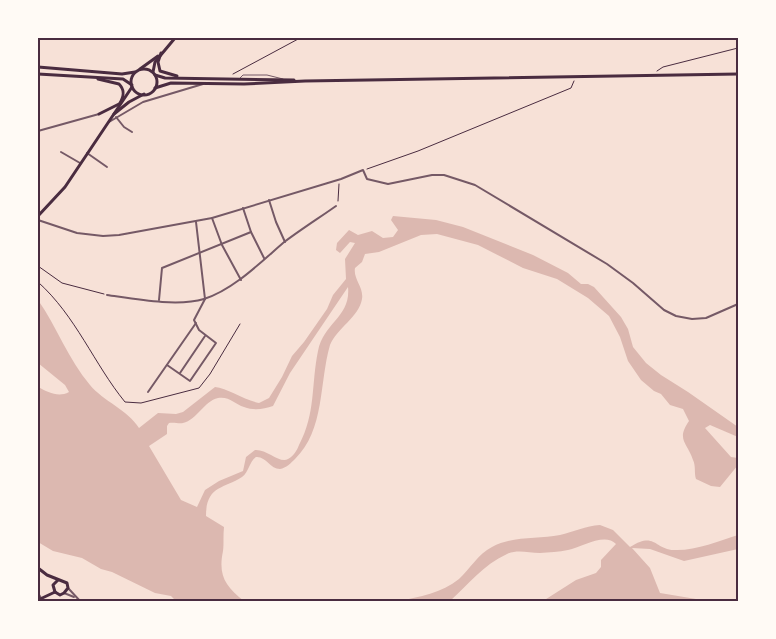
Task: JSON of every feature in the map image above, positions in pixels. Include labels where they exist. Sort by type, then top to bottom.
[{"type":"main road","points":[[38,216],[65,187],[107,123],[129,102],[150,93],[155,88],[157,82],[154,74],[155,62],[175,38]]},
{"type":"main road","points":[[38,67],[122,74],[135,72],[161,53]]},
{"type":"main road","points":[[161,53],[158,62],[160,71],[169,75],[190,78]]},
{"type":"main road","points":[[140,69],[165,78],[305,81]]},
{"type":"main road","points":[[99,114],[120,103],[132,86],[135,72]]},
{"type":"main road","points":[[38,74],[123,79],[136,92],[144,94]]},
{"type":"main road","points":[[155,88],[171,83],[738,74]]},
{"type":"main road","points":[[88,77],[119,84],[123,89],[124,95],[114,116]]},
{"type":"main road","points":[[99,114],[114,116]]},
{"type":"main road","points":[[99,114],[106,118],[107,123]]},
{"type":"main road","points":[[38,568],[47,575],[65,581],[68,588],[64,593],[60,595],[53,588],[47,575]]},
{"type":"main road","points":[[41,598],[53,588],[58,580]]},
{"type":"street","points":[[132,132],[114,116],[151,99],[203,84]]},
{"type":"street","points":[[38,131],[99,114]]},
{"type":"street","points":[[61,152],[80,163]]},
{"type":"street","points":[[87,153],[107,167]]},
{"type":"street","points":[[38,216],[44,222],[77,233],[119,235],[212,218],[339,180],[363,170],[367,179],[388,184],[432,175],[444,175],[475,185],[607,264],[664,310],[676,316],[692,319],[706,318],[738,304]]},
{"type":"street","points":[[269,200],[285,242]]},
{"type":"street","points":[[107,295],[182,301],[205,299],[241,280],[285,242],[336,206]]},
{"type":"street","points":[[243,208],[251,232],[265,259]]},
{"type":"street","points":[[38,216],[44,222]]},
{"type":"street","points":[[212,218],[222,245],[241,280]]},
{"type":"street","points":[[167,364],[190,381],[216,343],[199,330],[194,320],[205,299],[196,222]]},
{"type":"street","points":[[159,300],[162,268],[251,232]]},
{"type":"street","points":[[148,392],[196,323]]},
{"type":"street","points":[[180,374],[205,336]]},
{"type":"street","points":[[68,588],[81,602]]},
{"type":"street","points":[[38,593],[41,598]]},
{"type":"street","points":[[64,593],[77,598]]},
{"type":"path","points":[[234,73],[300,38]]},
{"type":"path","points":[[651,74],[663,67],[738,48]]},
{"type":"path","points":[[363,170],[571,88],[577,76]]},
{"type":"path","points":[[336,206],[339,180]]},
{"type":"path","points":[[38,266],[62,283],[107,295]]},
{"type":"path","points":[[38,282],[71,320],[125,402],[141,403],[199,388],[240,324]]},
{"type":"shaded area","points":[[393,216],[436,220],[463,227],[533,255],[568,273],[581,284],[594,287],[621,317],[628,329],[633,347],[646,363],[738,427],[738,437],[710,425],[705,428],[731,457],[738,458],[738,465],[720,487],[711,486],[696,479],[694,462],[683,437],[689,421],[683,409],[670,405],[661,394],[641,380],[628,361],[620,337],[609,316],[588,298],[557,279],[523,268],[478,245],[437,234],[421,235],[379,252],[365,254],[362,262],[355,268],[362,299],[357,311],[330,345],[320,405],[312,434],[305,447],[290,464],[280,469],[273,467],[263,458],[256,457],[242,477],[217,490],[209,499],[206,516],[224,527],[222,573],[224,579],[244,601],[176,601],[171,596],[155,593],[82,558],[53,551],[38,542],[38,387],[57,394],[69,392],[65,385],[38,363],[38,300],[82,375],[95,391],[129,416],[139,428],[158,413],[183,412],[215,387],[259,403],[269,398],[292,356],[346,279],[345,259],[355,243],[350,242],[340,253],[336,250],[337,243],[349,230],[358,235],[372,231],[383,238],[393,237],[398,230],[391,220]],"holes":[[[348,287],[348,297],[341,313],[321,341],[308,422],[294,455],[281,460],[255,450],[246,457],[243,471],[205,490],[197,507],[181,500],[149,446],[167,434],[169,423],[188,421],[218,398],[229,399],[251,409],[273,406],[290,373]]]},
{"type":"shaded area","points":[[600,525],[613,530],[630,547],[638,542],[650,541],[667,549],[682,550],[738,535],[738,549],[684,561],[650,549],[632,548],[650,568],[660,593],[708,601],[543,601],[576,580],[596,573],[601,567],[601,560],[616,544],[606,539],[565,551],[540,553],[519,551],[507,554],[483,569],[450,601],[399,601],[430,594],[452,584],[482,554],[500,543],[560,535]]}]
